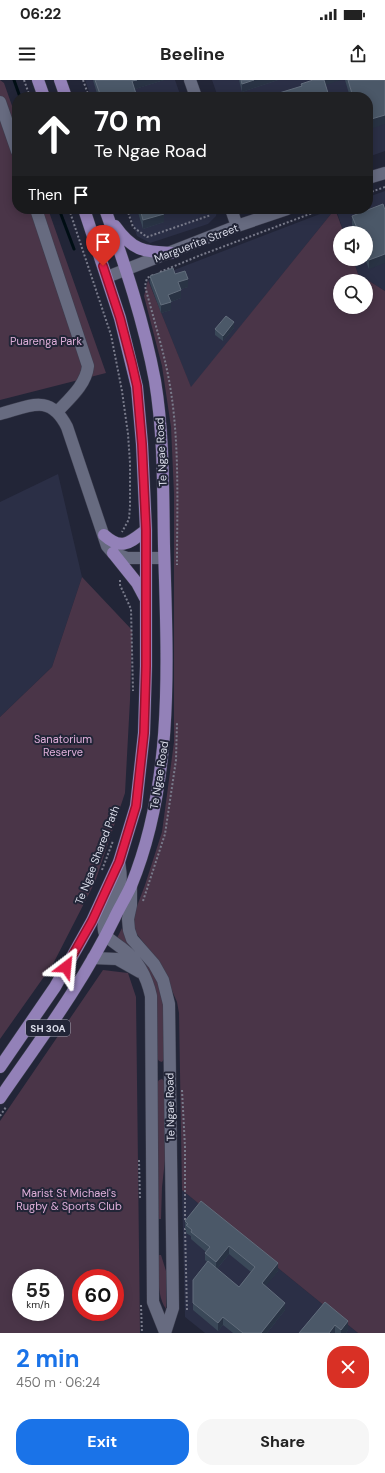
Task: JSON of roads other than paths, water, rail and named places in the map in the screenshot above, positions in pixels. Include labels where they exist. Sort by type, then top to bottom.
[{"type":"main road","points":[[38,80],[42,92]]},
{"type":"main road","points":[[60,80],[64,92]]},
{"type":"main road","name":"Te Ngae Road","points":[[86,214],[126,339],[137,386],[142,444],[146,530],[146,666],[144,733],[132,821],[119,862]]},
{"type":"main road","name":"Te Ngae Road","points":[[107,214],[139,312],[155,381],[162,443],[165,737],[155,804],[150,826],[131,886]]},
{"type":"main road","points":[[108,214],[124,239],[137,248],[150,252],[171,253]]},
{"type":"main road","points":[[104,535],[116,543],[125,545],[130,543],[146,530]]},
{"type":"main road","points":[[113,553],[137,582],[146,599]]},
{"type":"main road","name":"SH 30A","points":[[0,1067],[59,981],[92,921],[119,862]]},
{"type":"main road","name":"SH 30A","points":[[0,1098],[74,990],[106,936],[131,886]]},
{"type":"street","points":[[190,80],[194,92]]},
{"type":"street","points":[[0,102],[12,137]]},
{"type":"street","points":[[373,177],[385,173]]},
{"type":"street","points":[[38,214],[88,366],[87,373],[75,393],[57,412]]},
{"type":"street","points":[[233,214],[237,226]]},
{"type":"street","name":"Marguerita Street","points":[[107,277],[237,226],[272,214]]},
{"type":"street","points":[[0,414],[39,405],[52,407],[67,427],[107,546],[113,553],[127,558],[164,558]]},
{"type":"street","name":"Te Ngae Road","points":[[119,862],[120,883],[105,917],[104,925],[106,936],[127,951],[136,962],[148,984],[151,996],[153,1302],[166,1332]]},
{"type":"street","name":"Te Ngae Road","points":[[131,886],[131,905],[128,919],[128,930],[132,939],[154,964],[163,980],[169,1004],[173,1308],[166,1332]]},
{"type":"street","points":[[93,958],[117,959],[143,974]]},
{"type":"street","points":[[151,1071],[170,1072]]},
{"type":"street","points":[[152,1227],[171,1226]]},
{"type":"waterway","points":[[14,80],[18,92]]},
{"type":"waterway","points":[[61,214],[74,249]]},
{"type":"park label","name":"Puarenga Park","points":[[46,341]]},
{"type":"park label","name":"Sanatorium Reserve","points":[[63,745]]},
{"type":"park label","name":"Marist St Michael's Rugby & Sports Club","points":[[69,1199]]}]
